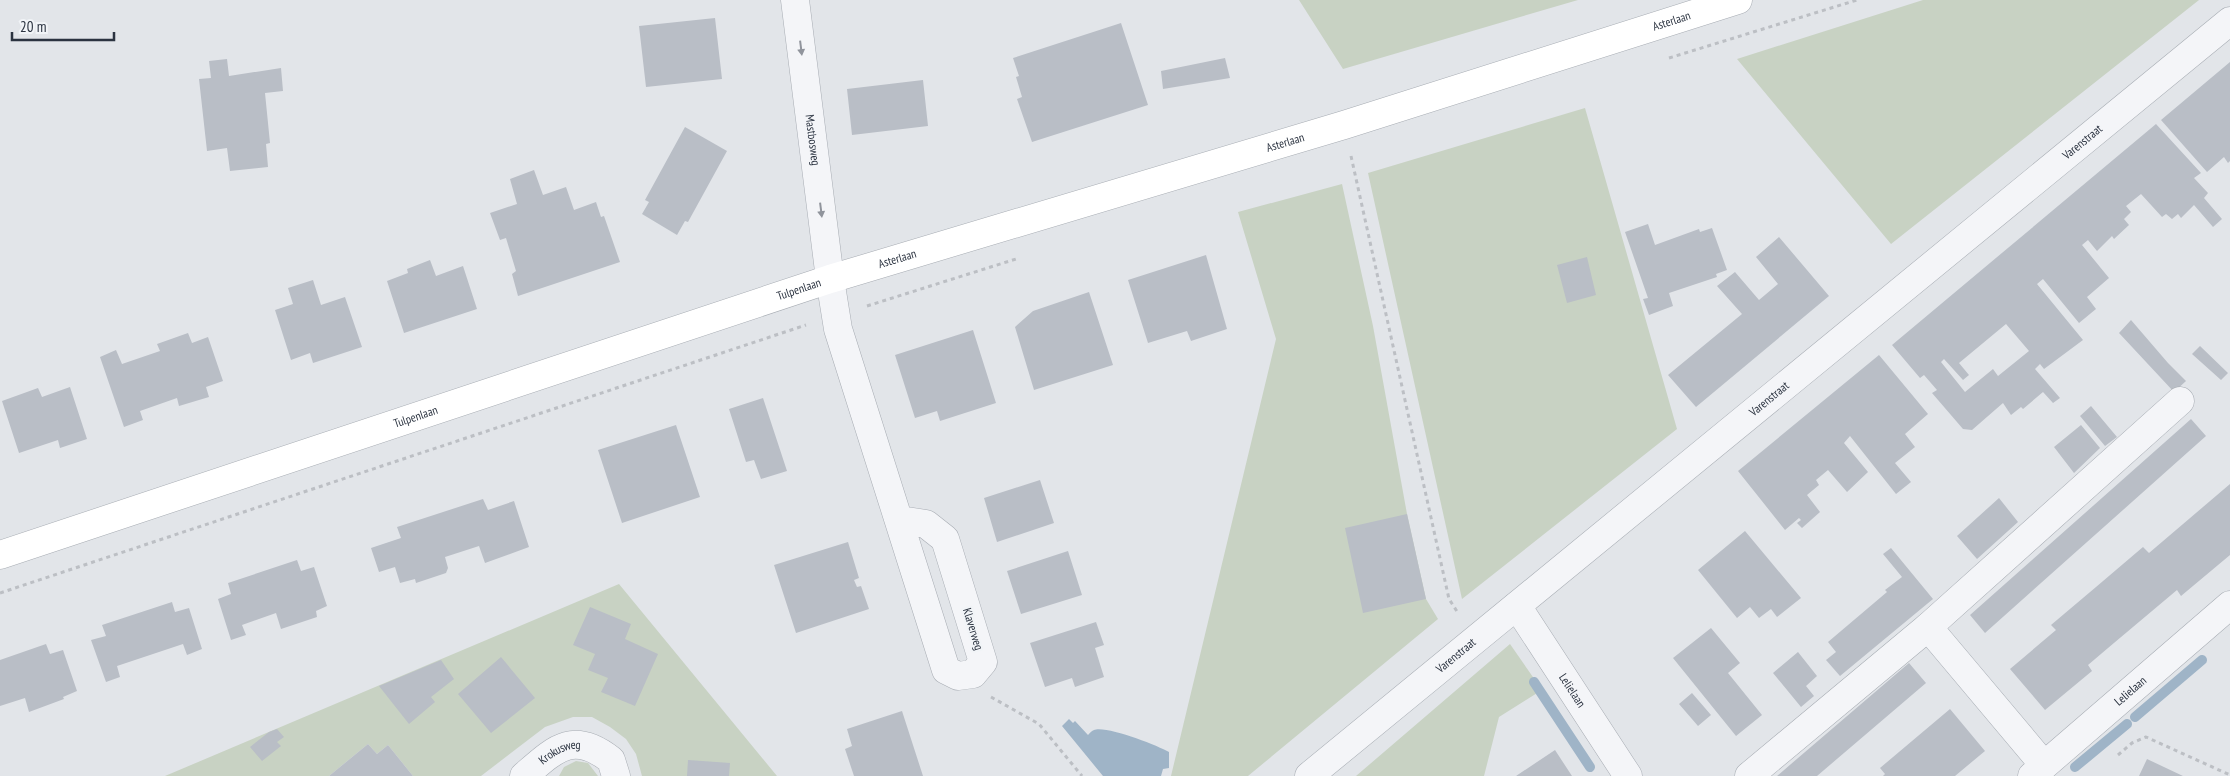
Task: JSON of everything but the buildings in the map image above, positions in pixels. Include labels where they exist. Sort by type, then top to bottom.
[{"type":"street","name":"Mastbosweg","points":[[795,0],[830,279]]},
{"type":"street","name":"Asterlaan","points":[[830,279],[1344,125],[1738,0]]},
{"type":"street","name":"Varenstraat","points":[[1309,776],[2230,21]]},
{"type":"street","name":"Klaverweg","points":[[830,279],[838,329],[946,670],[958,676],[973,674],[983,662],[945,539],[926,524],[900,520]]},
{"type":"street","name":"Tulpenlaan","points":[[0,555],[830,279]]},
{"type":"street","points":[[1748,776],[1928,627],[2180,401]]},
{"type":"street","name":"Lelielaan","points":[[2038,771],[2230,605]]},
{"type":"street","name":"Lelielaan","points":[[1517,606],[1628,776]]},
{"type":"street","points":[[1928,627],[2038,771]]},
{"type":"street","name":"Krokusweg","points":[[524,776],[546,756],[561,747],[576,744],[589,746],[611,760],[616,776]]},
{"type":"path","points":[[1350,155],[1449,599],[1475,639]]},
{"type":"path","points":[[0,593],[836,316]]},
{"type":"path","points":[[2118,754],[2132,743],[2146,737],[2230,774]]},
{"type":"green space","points":[[1299,0],[1578,0],[1343,69]]},
{"type":"green space","points":[[1923,0],[2199,0],[1891,244],[1737,59]]},
{"type":"green space","points":[[1585,108],[1677,429],[1462,599],[1368,173]]},
{"type":"green space","points":[[1342,184],[1373,326],[1407,514],[1426,599],[1438,619],[1248,776],[1171,776],[1276,339],[1238,212]]},
{"type":"green space","points":[[619,584],[777,776],[642,776],[636,754],[626,739],[592,717],[573,717],[545,727],[481,776],[413,776],[388,745],[377,754],[368,744],[329,776],[165,776]]},
{"type":"green space","points":[[1510,644],[1542,690],[1499,717],[1484,776],[1356,776]]},
{"type":"green space","points":[[576,761],[588,763],[598,776],[559,776],[564,767]]},
{"type":"water","points":[[1069,719],[1073,723],[1075,721],[1088,735],[1094,730],[1109,730],[1131,736],[1163,749],[1169,752],[1169,768],[1163,769],[1161,776],[1103,776],[1062,726]]},
{"type":"waterway","points":[[2135,717],[2202,660]]},
{"type":"waterway","points":[[1534,682],[1590,767]]},
{"type":"waterway","points":[[2075,767],[2127,724]]}]
